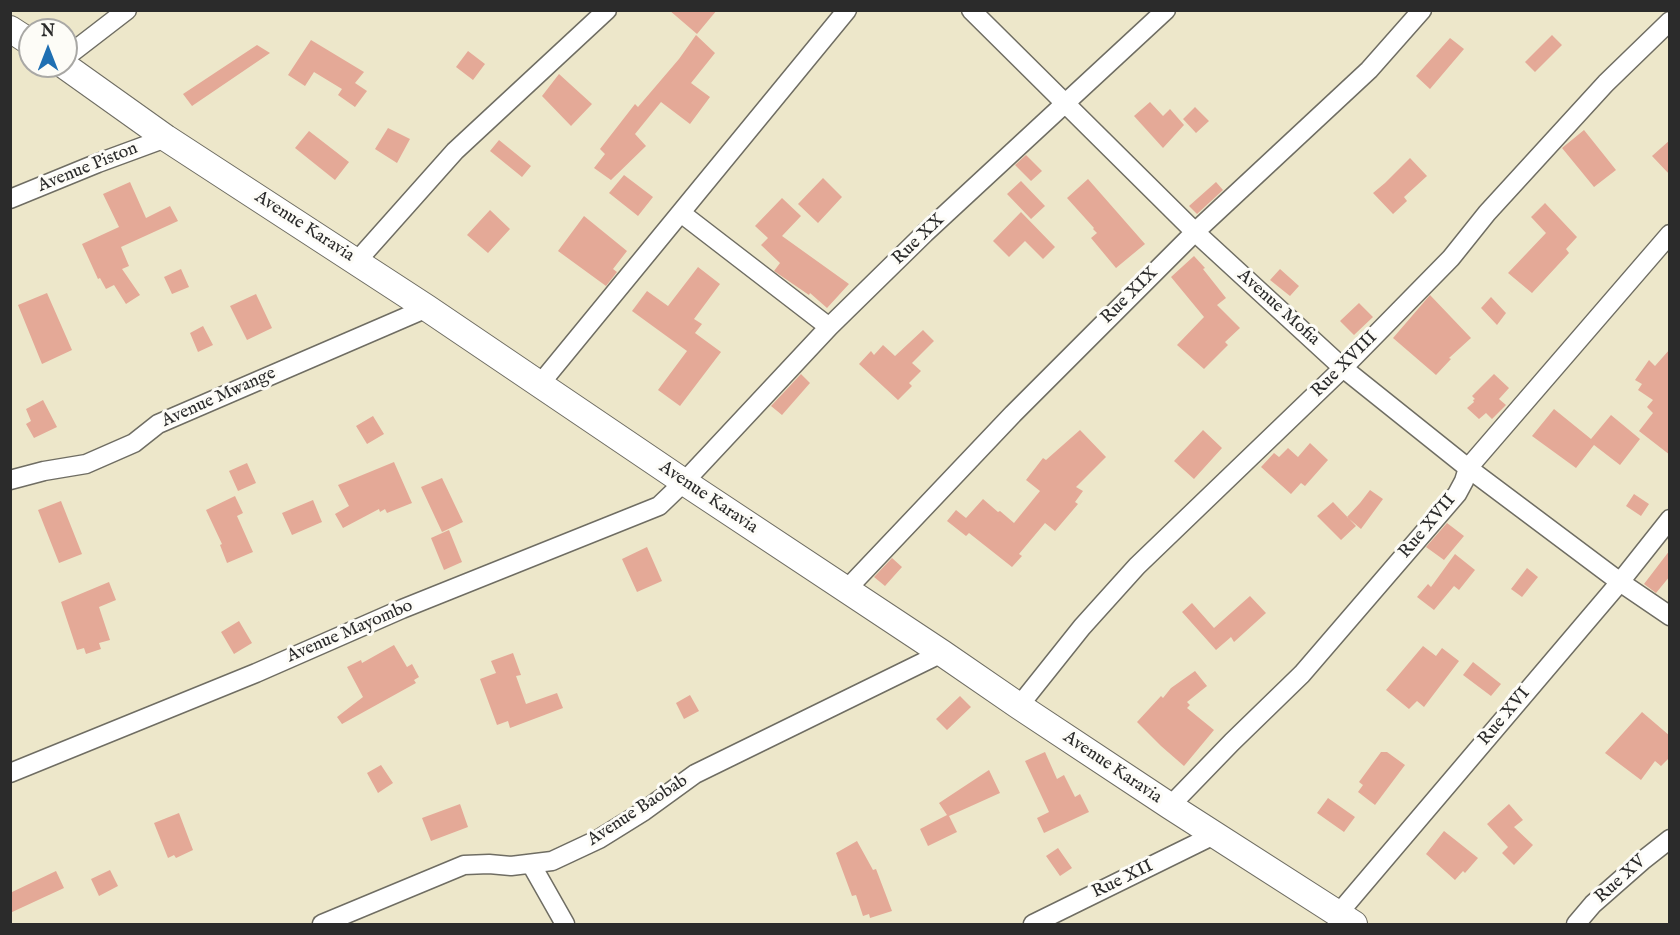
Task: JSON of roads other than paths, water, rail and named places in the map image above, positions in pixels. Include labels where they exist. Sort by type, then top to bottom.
[{"type":"street","points":[[78,48],[127,10]]},
{"type":"street","points":[[357,261],[455,151],[607,10]]},
{"type":"street","points":[[540,384],[847,10]]},
{"type":"street","name":"Avenue Mofia","points":[[971,10],[1195,232],[1343,368],[1468,468],[1620,582],[1670,616]]},
{"type":"street","name":"Rue XX","points":[[684,482],[829,327],[925,233],[1166,10]]},
{"type":"street","name":"Rue XIX","points":[[846,590],[1012,414],[1195,232],[1369,70],[1422,10]]},
{"type":"street","name":"Rue XVIII","points":[[1019,706],[1082,627],[1137,566],[1343,368],[1451,258],[1487,213],[1606,83],[1670,21]]},
{"type":"street","name":"Avenue Karavia","points":[[78,75],[166,138],[357,261],[684,482],[942,652],[1019,706],[1346,919]]},
{"type":"street","name":"Avenue Piston","points":[[10,199],[166,138]]},
{"type":"street","points":[[681,213],[829,327]]},
{"type":"street","name":"Rue XVII","points":[[1170,806],[1302,674],[1457,495],[1468,468],[1670,234]]},
{"type":"street","name":"Avenue Mwange","points":[[10,480],[44,471],[86,464],[134,443],[158,424],[427,308]]},
{"type":"street","name":"Avenue Mayombo","points":[[10,773],[256,673],[402,609],[659,506],[684,482]]},
{"type":"street","name":"Rue XVI","points":[[1346,919],[1670,519]]},
{"type":"street","name":"Avenue Baobab","points":[[322,924],[464,865],[511,866],[552,861],[599,839],[644,811],[695,774],[942,652]]},
{"type":"street","name":"Rue XII","points":[[1033,924],[1214,835]]},
{"type":"street","name":"Rue XV","points":[[1576,924],[1593,904],[1670,838]]},
{"type":"street","points":[[531,864],[565,924]]}]
